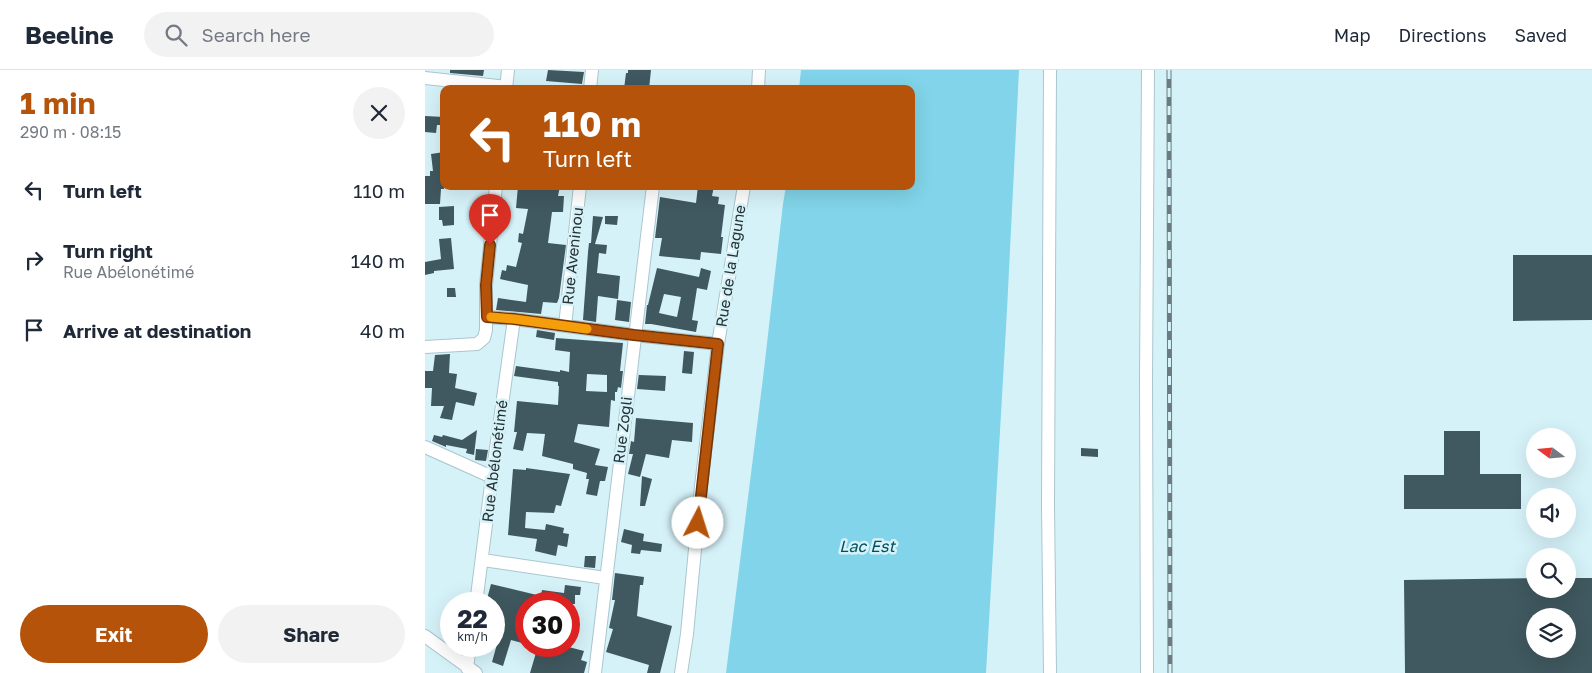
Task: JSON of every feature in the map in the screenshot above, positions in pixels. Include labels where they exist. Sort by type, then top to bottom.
[{"type":"street","points":[[506,85],[508,70]]},
{"type":"street","points":[[590,85],[592,70]]},
{"type":"street","points":[[758,85],[759,70]]},
{"type":"street","points":[[1050,70],[1048,495],[1050,673]]},
{"type":"street","points":[[1147,673],[1145,381],[1149,70]]},
{"type":"street","points":[[425,78],[482,85]]},
{"type":"street","points":[[425,347],[477,344],[484,338],[487,317],[486,285],[496,190]]},
{"type":"street","name":"Rue Aveninou","points":[[565,326],[580,190]]},
{"type":"street","name":"Rue Zogli","points":[[595,673],[652,190]]},
{"type":"street","name":"Rue de la Lagune","points":[[681,673],[687,634],[701,486],[718,344],[743,190]]},
{"type":"street","points":[[487,317],[718,344]]},
{"type":"street","name":"Rue Abélonétimé","points":[[478,592],[514,319]]},
{"type":"street","points":[[425,447],[492,477]]},
{"type":"street","points":[[483,560],[605,578]]},
{"type":"street","points":[[425,636],[472,670]]},
{"type":"street","points":[[471,657],[472,670]]},
{"type":"water","name":"Lac Est","points":[[801,70],[1019,70],[986,673],[726,673],[785,190],[915,190],[915,85],[799,85]]},
{"type":"building","points":[[450,70],[484,70],[483,76],[450,73]]},
{"type":"building","points":[[548,70],[584,72],[582,84],[546,81]]},
{"type":"building","points":[[628,70],[651,70],[649,85],[624,85],[626,73],[628,73]]},
{"type":"building","points":[[425,116],[440,117],[440,125],[437,125],[436,133],[425,132]]},
{"type":"building","points":[[440,153],[440,204],[425,204],[425,176],[430,176],[430,171],[433,171],[431,154]]},
{"type":"building","points":[[518,190],[559,190],[558,196],[564,196],[563,212],[552,212],[548,243],[566,245],[559,298],[557,303],[543,302],[541,314],[496,310],[498,298],[526,302],[528,285],[500,279],[502,270],[506,271],[507,265],[516,267],[522,243],[518,242],[519,233],[523,234],[528,209],[516,208]]},
{"type":"building","points":[[698,190],[713,190],[712,196],[719,197],[718,204],[725,205],[721,254],[701,252],[700,260],[659,256],[662,238],[655,238],[660,197],[696,203]]},
{"type":"building","points":[[454,206],[454,225],[443,226],[442,220],[439,220],[439,207]]},
{"type":"building","points":[[593,216],[603,217],[595,244],[607,245],[606,254],[599,253],[597,273],[620,276],[618,299],[598,296],[596,322],[583,320],[588,252],[589,243],[591,243]]},
{"type":"building","points":[[605,216],[618,216],[617,225],[605,224]]},
{"type":"building","points":[[451,238],[454,269],[434,271],[434,273],[425,275],[425,262],[441,259],[439,239]]},
{"type":"building","points":[[1513,255],[1592,255],[1592,320],[1513,321]]},
{"type":"building","points":[[657,268],[699,277],[701,268],[711,271],[707,290],[697,288],[692,320],[698,321],[696,332],[645,324]],"holes":[[[664,294],[681,297],[677,317],[659,313]]]},
{"type":"building","points":[[447,288],[455,288],[456,297],[447,297]]},
{"type":"building","points":[[617,300],[631,302],[629,322],[615,320]]},
{"type":"building","points":[[537,330],[555,333],[554,340],[536,337]]},
{"type":"building","points":[[556,338],[623,343],[620,371],[623,371],[621,388],[618,387],[617,392],[615,392],[615,401],[611,400],[609,427],[578,424],[574,442],[600,449],[595,465],[608,467],[605,481],[600,481],[597,496],[586,494],[589,479],[586,479],[587,473],[573,469],[573,464],[542,456],[545,434],[527,433],[523,451],[513,449],[517,432],[514,432],[517,401],[558,405],[559,386],[558,382],[514,376],[516,366],[569,372],[570,352],[555,350]],"holes":[[[587,374],[607,375],[607,392],[586,391]]]},
{"type":"building","points":[[684,351],[694,352],[692,374],[682,373]]},
{"type":"building","points":[[450,354],[449,373],[457,374],[455,388],[477,393],[474,406],[456,402],[452,420],[440,418],[444,406],[431,406],[432,388],[425,388],[425,371],[433,371],[435,355]]},
{"type":"building","points":[[639,373],[639,375],[666,376],[665,391],[637,389]]},
{"type":"building","points":[[636,418],[693,423],[692,442],[672,440],[669,458],[646,454],[640,477],[628,474],[633,454],[629,454],[631,441],[634,442]]},
{"type":"building","points":[[477,430],[474,455],[466,453],[467,449],[446,445],[446,447],[432,441],[434,435],[442,437],[443,435],[462,440]]},
{"type":"building","points":[[1444,431],[1480,431],[1480,474],[1521,474],[1521,509],[1404,509],[1404,475],[1444,475]]},
{"type":"building","points":[[1081,448],[1098,449],[1098,457],[1081,456]]},
{"type":"building","points":[[476,449],[488,450],[486,461],[475,460]]},
{"type":"building","points":[[526,468],[570,474],[561,506],[556,505],[554,513],[526,512],[525,528],[545,530],[546,524],[564,528],[563,533],[569,534],[567,547],[558,545],[556,556],[535,551],[537,539],[508,535],[513,469],[526,470]]},
{"type":"building","points":[[642,476],[652,479],[645,506],[640,506]]},
{"type":"building","points":[[624,529],[644,534],[643,541],[662,544],[661,552],[641,550],[640,554],[631,553],[632,545],[621,542]]},
{"type":"building","points":[[585,556],[596,556],[595,568],[584,567]]},
{"type":"building","points":[[615,573],[644,577],[643,585],[640,585],[637,616],[672,626],[660,673],[647,673],[649,665],[606,652],[613,629],[609,628],[615,600],[612,600]]},
{"type":"building","points":[[1526,578],[1526,598],[1576,598],[1576,578],[1592,578],[1592,673],[1405,673],[1404,580]]},
{"type":"building","points":[[491,584],[524,592],[515,592],[515,641],[511,640],[503,666],[492,662],[493,657],[505,657],[505,592],[489,592]]},
{"type":"building","points":[[565,585],[581,587],[580,595],[580,592],[564,592]]},
{"type":"building","points":[[580,650],[584,651],[581,660],[587,662],[584,673],[530,673],[535,657],[580,657]]},
{"type":"railway","points":[[1169,70],[1170,673]]},
{"type":"slow traffic","points":[[491,317],[587,329]]},
{"type":"route","points":[[490,245],[485,300],[487,317],[718,344],[698,523]]}]
